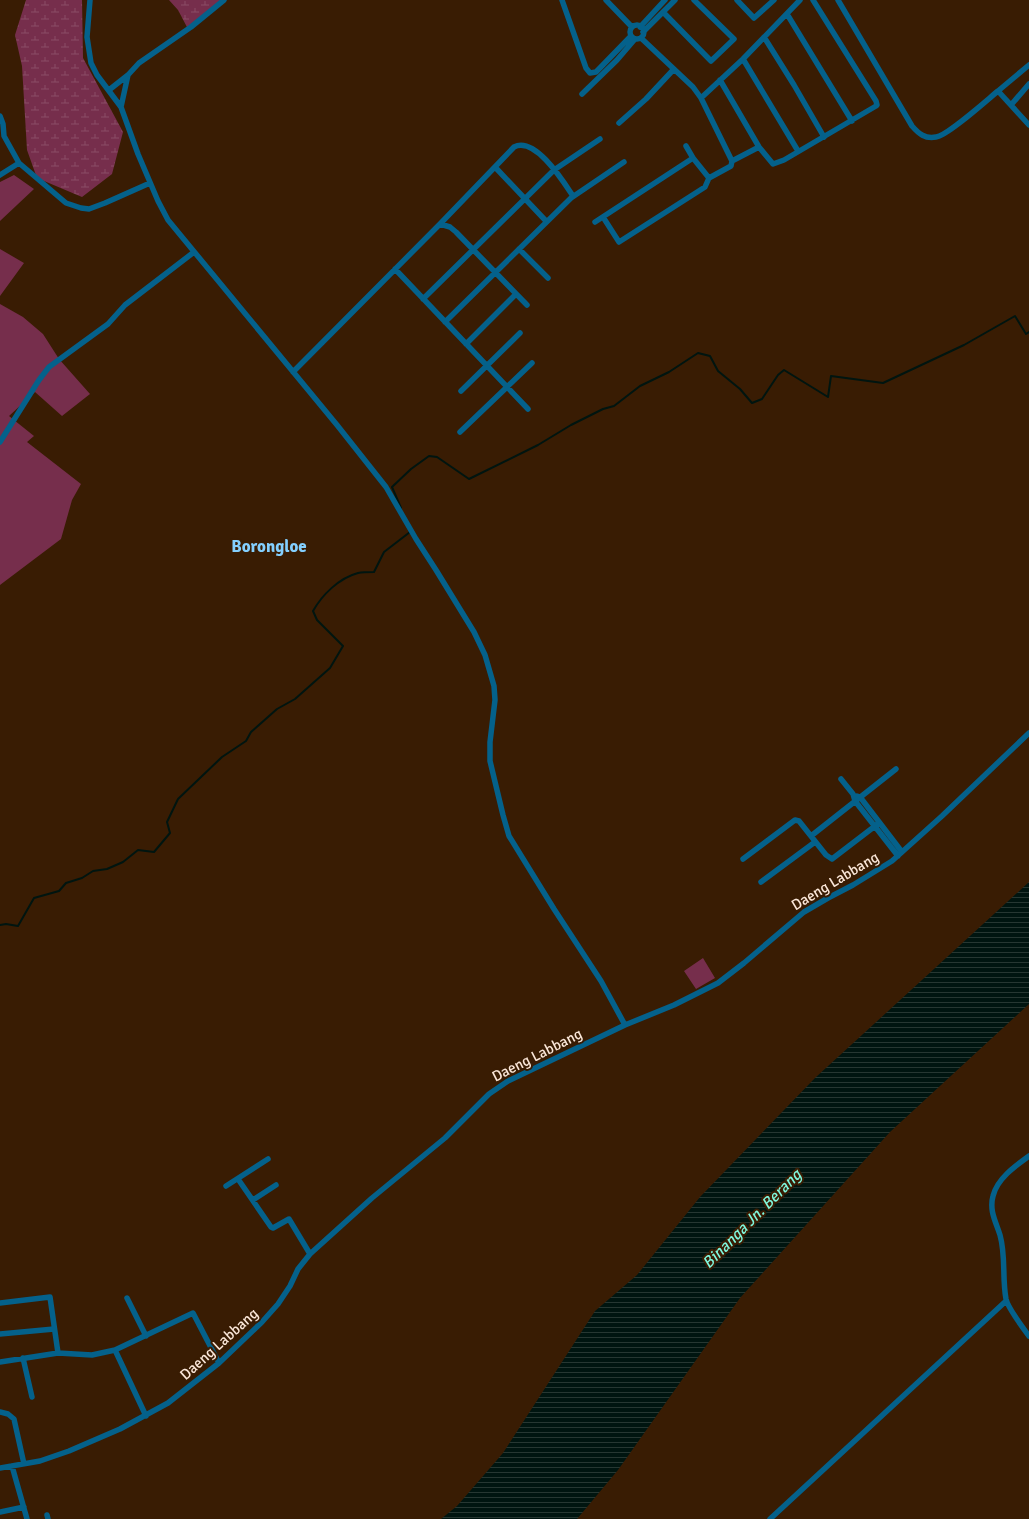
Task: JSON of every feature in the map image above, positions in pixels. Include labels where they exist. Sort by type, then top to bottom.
[{"type":"street","points":[[90,0],[87,36],[89,56],[93,69],[121,108],[150,183],[168,220],[346,435],[386,487],[483,649],[494,686],[495,700],[490,742],[490,760],[503,816],[510,836],[550,904],[601,981],[625,1025]]},
{"type":"street","points":[[109,90],[128,75],[139,63],[191,27],[224,0]]},
{"type":"street","points":[[562,0],[586,68],[590,73],[596,72],[675,0]]},
{"type":"street","points":[[606,0],[632,27],[630,30],[638,34],[693,87],[701,98],[732,161]]},
{"type":"street","points":[[582,94],[617,60],[665,0]]},
{"type":"street","points":[[663,12],[711,61],[734,39],[694,0]]},
{"type":"street","points":[[736,0],[754,18],[774,0]]},
{"type":"street","points":[[701,98],[743,59],[800,0]]},
{"type":"street","points":[[720,80],[759,147],[773,164],[784,160],[877,105],[842,45],[813,0]]},
{"type":"street","points":[[838,0],[912,126],[921,136],[932,138],[943,135],[1029,65]]},
{"type":"street","points":[[787,14],[852,121]]},
{"type":"street","points":[[632,27],[638,26],[638,34]]},
{"type":"street","points":[[764,37],[824,137]]},
{"type":"street","points":[[743,59],[798,151]]},
{"type":"street","points":[[619,123],[646,99],[674,69]]},
{"type":"street","points":[[121,108],[128,75]]},
{"type":"street","points":[[1011,105],[1029,84]]},
{"type":"street","points":[[998,91],[1029,125]]},
{"type":"street","points":[[0,116],[3,124],[4,136],[19,163],[66,203],[88,209],[150,183]]},
{"type":"street","points":[[423,299],[554,170],[600,139]]},
{"type":"street","points":[[293,372],[518,145],[525,145],[538,152],[554,170],[573,196]]},
{"type":"street","points":[[686,146],[708,178]]},
{"type":"street","points":[[603,217],[619,242],[705,187],[708,178],[731,166],[732,161],[759,147]]},
{"type":"street","points":[[596,222],[693,158]]},
{"type":"street","points":[[445,322],[573,196],[624,162]]},
{"type":"street","points":[[0,175],[19,163]]},
{"type":"street","points":[[495,168],[546,221]]},
{"type":"street","points":[[440,224],[450,227],[528,305]]},
{"type":"street","points":[[519,248],[548,278]]},
{"type":"street","points":[[0,442],[39,380],[49,367],[108,324],[125,305],[194,252]]},
{"type":"street","points":[[395,269],[528,409]]},
{"type":"street","points":[[466,344],[516,294]]},
{"type":"street","points":[[461,391],[520,332]]},
{"type":"street","points":[[460,432],[532,363]]},
{"type":"street","name":"Daeng Labbang","points":[[0,1468],[40,1461],[69,1451],[146,1416],[177,1396],[219,1363],[244,1340],[278,1304],[290,1286],[298,1269],[310,1254],[372,1198],[441,1141],[489,1094],[508,1081],[625,1025],[674,1005],[718,983],[810,908],[853,886],[900,854],[1029,733]]},
{"type":"street","points":[[811,836],[896,769]]},
{"type":"street","points":[[841,779],[900,854]]},
{"type":"street","points":[[743,859],[795,820],[799,821],[826,855],[832,859],[876,824]]},
{"type":"street","points":[[761,882],[815,842]]},
{"type":"street","points":[[1029,1156],[1004,1177],[996,1188],[993,1196],[992,1211],[1000,1236],[1003,1254],[1006,1301],[1029,1336]]},
{"type":"street","points":[[226,1186],[268,1159]]},
{"type":"street","points":[[238,1179],[271,1227],[273,1228],[289,1219],[310,1254]]},
{"type":"street","points":[[253,1200],[276,1185]]},
{"type":"street","points":[[0,1303],[50,1297],[58,1353]]},
{"type":"street","points":[[127,1298],[146,1336]]},
{"type":"street","points":[[770,1519],[1006,1301]]},
{"type":"street","points":[[0,1362],[58,1353],[92,1354],[115,1350],[193,1313],[219,1363]]},
{"type":"street","points":[[0,1334],[54,1329]]},
{"type":"street","points":[[115,1350],[146,1416]]},
{"type":"street","points":[[23,1358],[32,1396]]},
{"type":"street","points":[[0,1412],[8,1414],[14,1419],[24,1464]]},
{"type":"street","points":[[12,1466],[27,1519]]},
{"type":"street","points":[[0,1512],[24,1507]]},
{"type":"green space","points":[[26,0],[82,0],[83,58],[123,132],[112,174],[82,197],[37,178],[27,150],[22,66],[15,35]]},
{"type":"green space","points":[[169,0],[221,0],[188,29],[178,10]]},
{"type":"green space","points":[[14,175],[34,189],[0,221],[0,182]]},
{"type":"green space","points":[[0,249],[24,263],[0,296]]},
{"type":"green space","points":[[0,304],[23,317],[43,334],[59,359],[90,394],[62,416],[35,392],[9,416],[34,436],[27,442],[81,484],[72,500],[61,539],[0,585]]},
{"type":"green space","points":[[703,958],[715,978],[696,989],[684,971]]},
{"type":"water","name":"Binanga Jn. Berang","points":[[1029,882],[1029,1004],[890,1132],[740,1298],[618,1470],[577,1519],[441,1519],[457,1506],[503,1453],[595,1311],[637,1275],[700,1197],[815,1078]]},
{"type":"waterway","points":[[401,508],[392,487],[411,469],[429,456],[437,457],[469,479],[538,445],[571,425],[603,409],[614,406],[640,386],[669,372],[698,353],[710,356],[718,371],[740,389],[752,403],[762,399],[778,375],[784,370],[828,397],[831,376],[883,383],[964,345],[1015,316],[1026,334],[1029,332]]},
{"type":"waterway","points":[[0,925],[6,924],[18,926],[34,898],[59,891],[66,883],[82,878],[93,871],[107,869],[123,862],[138,850],[154,852],[170,833],[167,822],[178,799],[222,757],[246,741],[251,732],[277,709],[295,699],[330,668],[343,646],[317,620],[313,611],[321,599],[338,583],[351,575],[364,572],[374,572],[384,552],[410,532]]},
{"type":"district","name":"Borongloe","points":[[269,546]]}]
